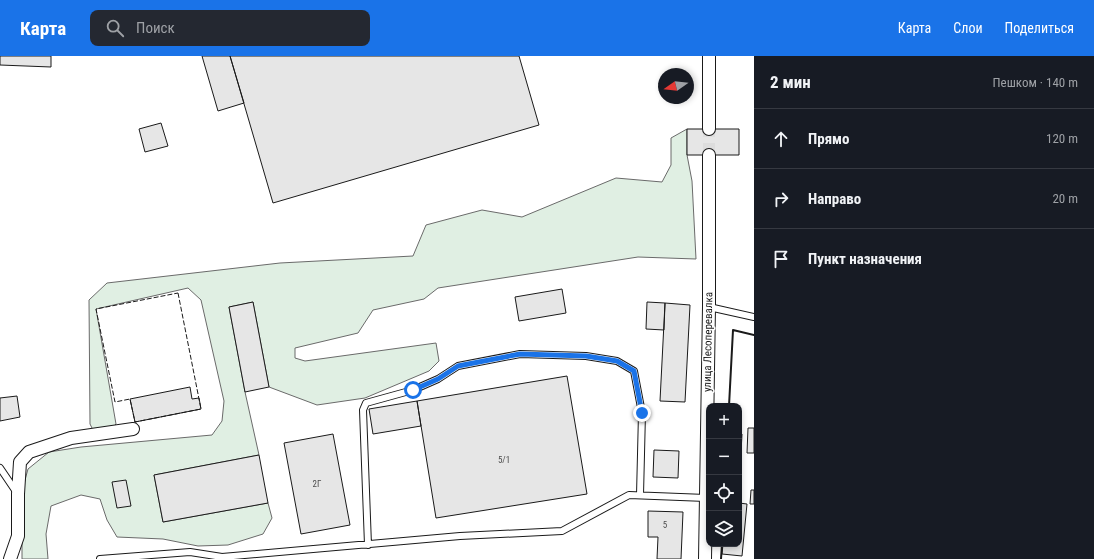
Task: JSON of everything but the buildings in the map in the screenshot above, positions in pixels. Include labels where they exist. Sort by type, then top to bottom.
[{"type":"street","points":[[709,56],[709,129]]},
{"type":"street","name":"улица Лесоперевалка","points":[[706,475],[709,307],[709,155]]},
{"type":"street","points":[[10,559],[18,536],[20,462],[28,452],[71,438],[133,429]]},
{"type":"street","name":"улица Лесоперевалка","points":[[705,559],[706,498]]},
{"type":"lane","points":[[709,307],[754,317]]},
{"type":"lane","points":[[368,545],[363,410],[366,403],[413,390],[438,379],[458,366],[520,354],[586,356],[617,361],[634,371],[642,413],[640,496]]},
{"type":"lane","points":[[0,468],[18,494]]},
{"type":"lane","points":[[100,559],[190,552],[222,557],[460,536],[562,531],[629,495],[706,498]]},
{"type":"green space","points":[[687,129],[687,155],[692,181],[696,259],[638,257],[438,288],[424,299],[373,310],[358,333],[295,348],[295,358],[305,361],[436,343],[439,361],[429,371],[365,398],[317,405],[269,387],[253,302],[229,307],[245,392],[259,455],[154,475],[163,522],[268,503],[272,518],[263,534],[228,545],[198,546],[163,539],[117,537],[107,520],[100,499],[81,495],[51,506],[46,534],[48,559],[22,559],[22,491],[28,469],[49,452],[81,447],[212,435],[222,421],[224,401],[201,300],[188,288],[96,309],[116,424],[110,430],[93,430],[90,424],[89,300],[107,283],[280,263],[413,256],[426,225],[482,210],[522,217],[616,178],[662,182],[671,165],[671,138]]},
{"type":"tunnel","points":[[709,129],[709,155]]},
{"type":"fence","points":[[178,293],[201,409],[135,422],[130,399],[115,402],[96,309],[178,293]]},
{"type":"wall","points":[[729,403],[733,330],[754,335]]},
{"type":"wall","points":[[721,559],[722,547]]},
{"type":"route","points":[[413,390],[438,379],[458,366],[520,354],[586,356],[617,361],[634,371],[642,413]]}]
